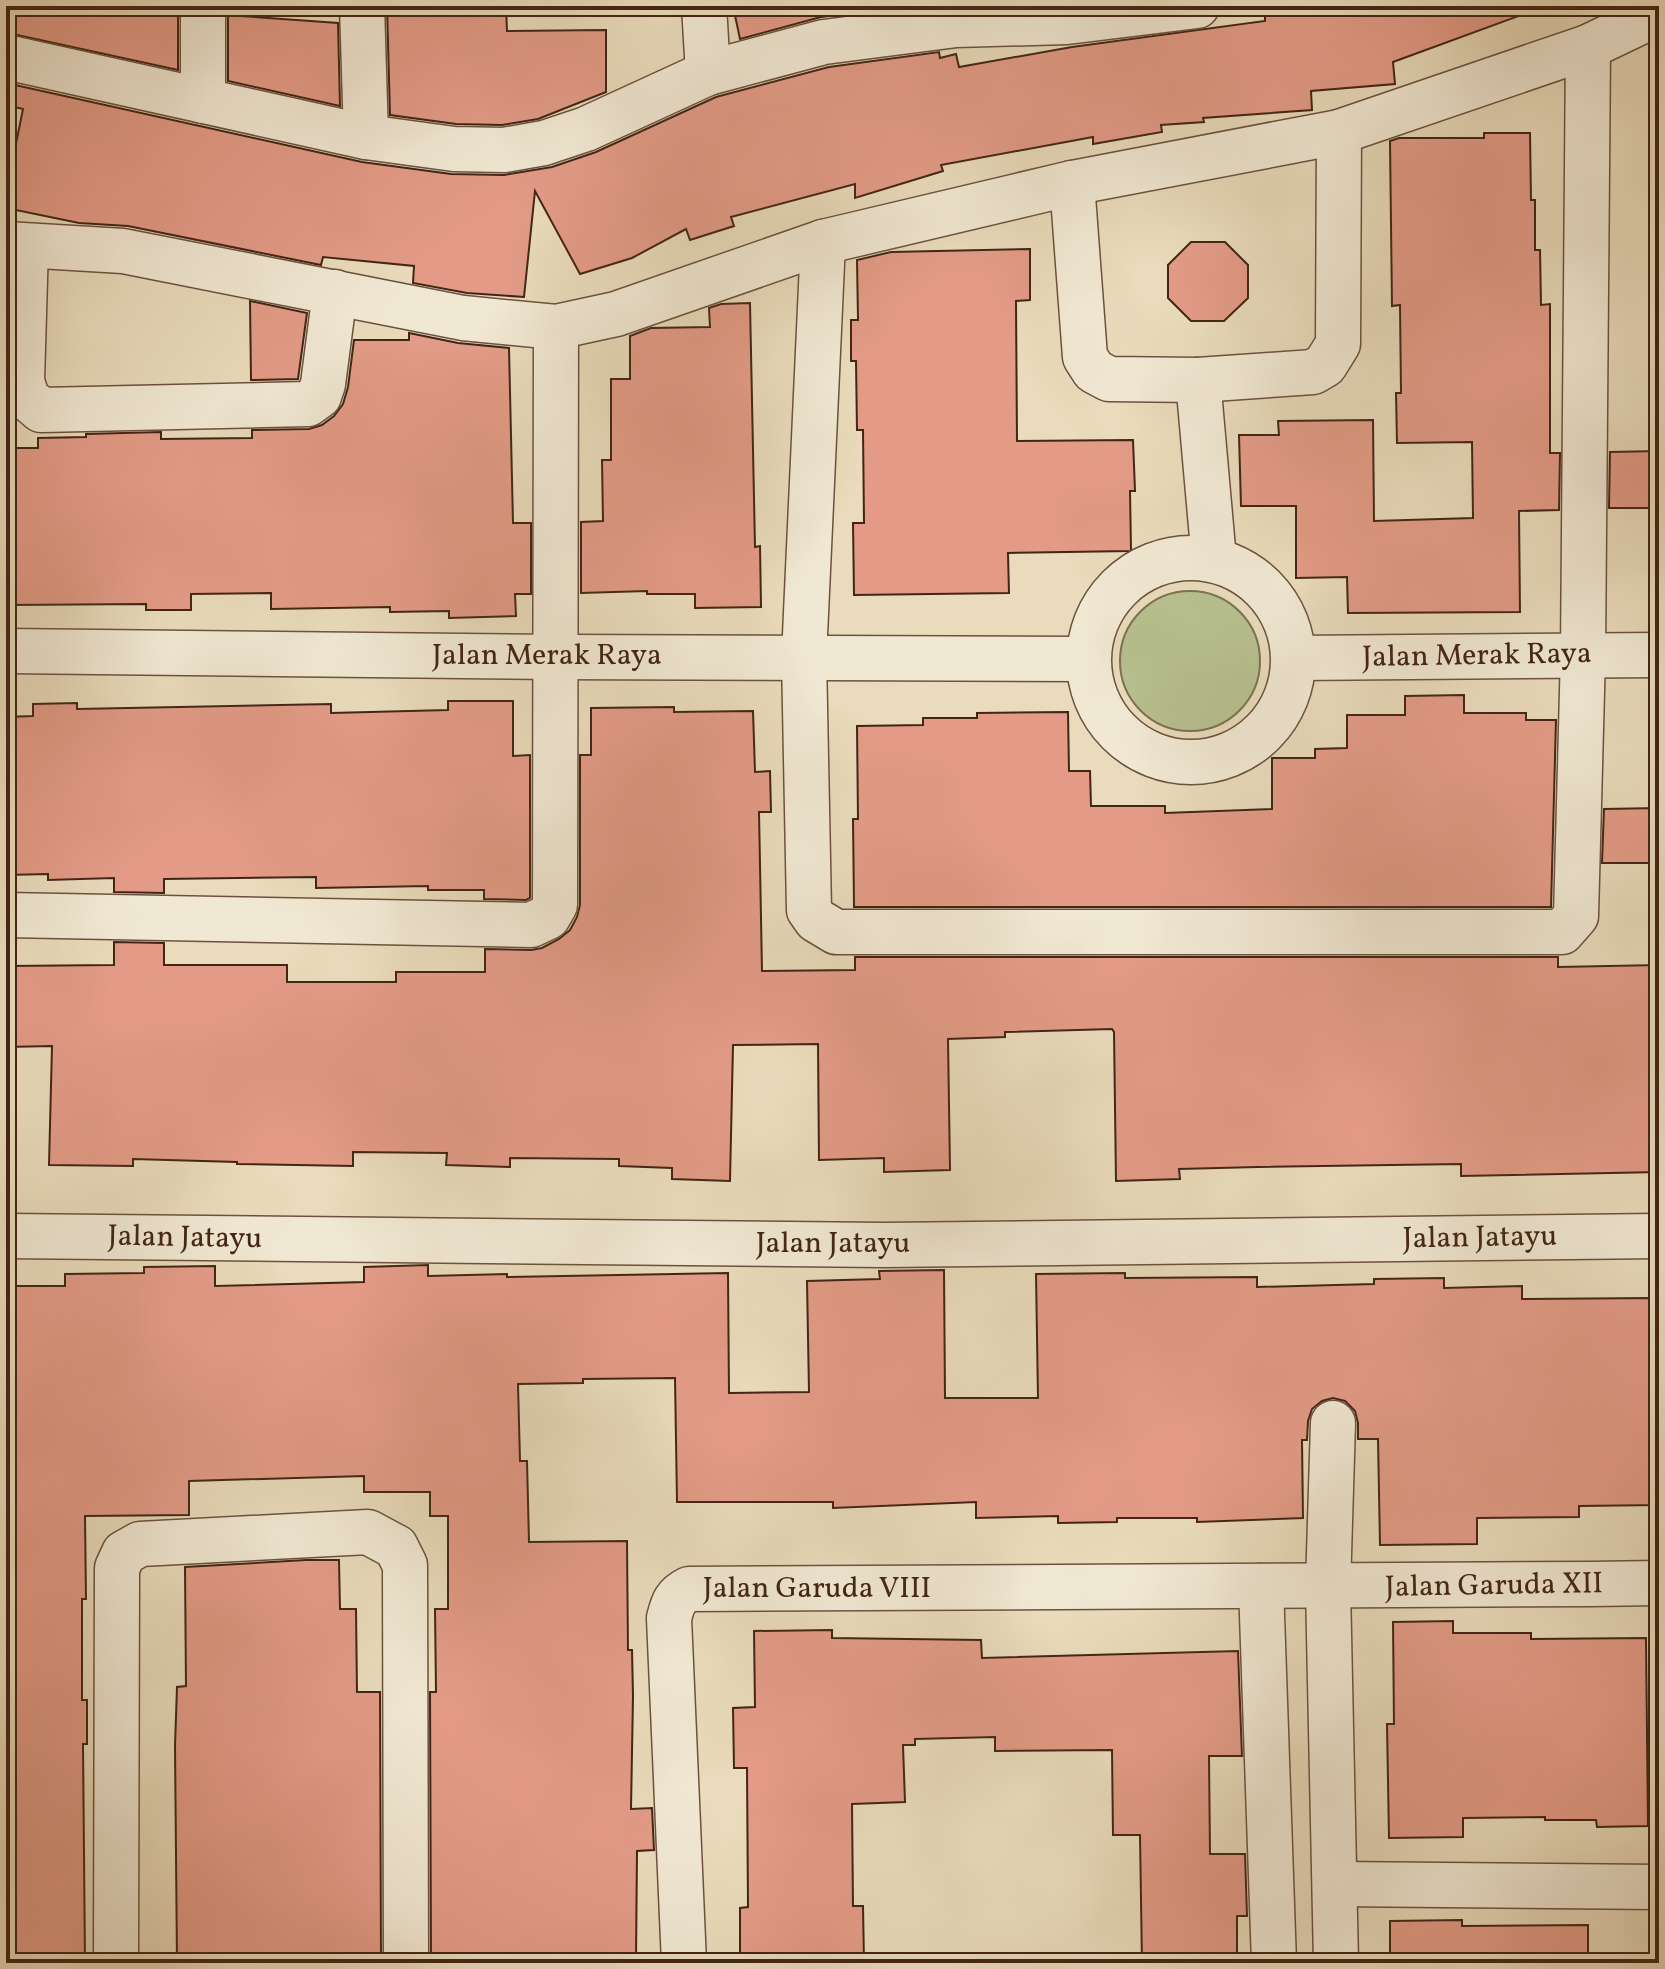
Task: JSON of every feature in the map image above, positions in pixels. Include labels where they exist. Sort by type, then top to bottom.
[{"type":"street","points":[[203,6],[203,101]]},
{"type":"street","points":[[362,6],[366,137]]},
{"type":"street","points":[[704,6],[708,73]]},
{"type":"street","points":[[6,57],[366,137],[454,149],[504,150],[544,143],[586,129],[708,73],[824,42],[956,16],[1067,22],[1197,6]]},
{"type":"street","points":[[335,292],[323,384],[319,396],[308,404],[41,410],[27,398],[22,381],[16,245],[123,251],[335,292],[463,318],[556,327],[616,314],[823,242],[1072,183],[1339,132],[1588,47],[1657,15]]},
{"type":"street","points":[[823,242],[804,657],[809,910],[825,928],[836,932],[1553,933],[1568,928],[1576,916],[1583,654],[1588,47]]},
{"type":"street","points":[[1072,183],[1085,357],[1094,371],[1109,379],[1198,380],[1313,372],[1325,365],[1333,355],[1339,330],[1339,132]]},
{"type":"street","points":[[6,915],[531,925],[548,917],[555,905],[556,327]]},
{"type":"street","points":[[1198,380],[1214,560]]},
{"type":"street","points":[[1168,559],[1214,560],[1255,579],[1284,614],[1295,658],[1289,694],[1272,726],[1243,749],[1209,761],[1173,761],[1139,749],[1111,725],[1094,694],[1087,659],[1098,614],[1127,579],[1168,559]]},
{"type":"street","name":"Jalan Merak Raya","points":[[6,651],[1087,659]]},
{"type":"street","name":"Jalan Merak Raya","points":[[1295,658],[1659,655]]},
{"type":"street","name":"Jalan Jatayu","points":[[6,1236],[884,1245],[1659,1236]]},
{"type":"street","points":[[1333,1423],[1328,1587],[1336,1963]]},
{"type":"street","points":[[116,1963],[117,1568],[124,1553],[140,1544],[368,1532],[396,1547],[406,1573],[406,1963]]},
{"type":"street","name":"Jalan Garuda XII","points":[[1328,1587],[1659,1583]]},
{"type":"street","points":[[1261,1586],[1274,1963]]},
{"type":"street","name":"Jalan Garuda VIII","points":[[684,1963],[669,1618],[679,1594],[689,1589],[1328,1587]]},
{"type":"street","points":[[1267,1769],[1333,1768]]},
{"type":"street","points":[[1335,1884],[1659,1887]]},
{"type":"green space","points":[[1190,591],[1217,596],[1240,611],[1255,634],[1260,661],[1255,688],[1240,711],[1217,726],[1190,731],[1163,726],[1140,711],[1125,688],[1120,661],[1125,634],[1140,611],[1163,596]]},
{"type":"building","points":[[9,6],[178,6],[178,70],[8,33]]},
{"type":"building","points":[[228,6],[241,6],[241,16],[338,23],[340,106],[228,81]]},
{"type":"building","points":[[387,6],[506,6],[507,31],[606,30],[606,92],[538,119],[502,125],[456,124],[390,115]]},
{"type":"building","points":[[733,6],[908,6],[821,17],[740,39]]},
{"type":"building","points":[[1403,6],[1531,6],[1532,11],[1393,62],[1395,84],[1311,91],[1312,110],[1203,118],[1204,122],[1161,125],[1162,132],[1093,144],[1093,137],[941,165],[943,171],[855,198],[855,184],[731,217],[734,226],[690,240],[686,229],[632,258],[580,274],[535,191],[524,297],[467,293],[413,283],[414,266],[323,257],[321,265],[128,226],[79,223],[6,208],[6,193],[23,109],[6,105],[6,83],[362,162],[451,174],[504,175],[552,167],[596,152],[716,97],[829,67],[939,52],[940,58],[956,54],[959,67],[1072,47],[1265,21],[1265,16]]},
{"type":"building","points":[[1484,133],[1530,133],[1531,200],[1535,200],[1535,250],[1540,250],[1541,305],[1550,304],[1550,453],[1560,453],[1559,510],[1519,511],[1520,612],[1348,613],[1347,577],[1296,578],[1296,506],[1241,506],[1239,435],[1279,435],[1278,421],[1373,420],[1374,521],[1473,518],[1472,442],[1397,443],[1396,393],[1401,393],[1400,305],[1392,306],[1390,141],[1399,138],[1484,138]]},
{"type":"building","points":[[1191,242],[1225,242],[1248,265],[1248,298],[1224,321],[1191,321],[1168,298],[1168,265]]},
{"type":"building","points":[[1030,249],[1030,300],[1016,301],[1017,441],[1133,440],[1135,491],[1130,491],[1131,551],[1008,553],[1009,593],[854,595],[853,523],[864,523],[863,430],[857,430],[856,361],[851,361],[851,320],[858,320],[857,260],[891,252]]},
{"type":"building","points":[[250,301],[307,313],[298,379],[251,380]]},
{"type":"building","points":[[750,303],[755,547],[760,546],[761,607],[695,608],[695,594],[647,594],[647,591],[581,593],[581,522],[603,521],[602,460],[611,460],[611,379],[630,379],[630,336],[651,328],[710,327],[709,308],[721,304]]},
{"type":"building","points":[[409,333],[458,343],[509,348],[513,523],[531,523],[531,594],[515,594],[516,616],[449,618],[449,611],[390,612],[390,607],[271,609],[271,593],[191,594],[191,610],[146,610],[146,604],[6,605],[6,448],[38,448],[38,438],[86,437],[86,434],[161,432],[161,439],[252,438],[252,430],[309,429],[322,425],[343,404],[354,340],[409,340]]},
{"type":"building","points":[[1659,451],[1659,508],[1609,508],[1610,452]]},
{"type":"building","points":[[1464,695],[1464,713],[1526,713],[1526,720],[1556,720],[1551,907],[854,907],[853,819],[858,819],[857,726],[923,725],[923,718],[977,718],[977,713],[1068,712],[1069,771],[1090,771],[1091,806],[1165,806],[1165,813],[1272,809],[1272,758],[1315,758],[1315,749],[1347,748],[1347,715],[1405,715],[1405,696]]},
{"type":"building","points":[[448,701],[513,701],[513,756],[530,755],[530,898],[526,900],[484,899],[484,890],[428,890],[428,886],[316,888],[316,877],[164,879],[164,893],[114,892],[114,878],[48,880],[48,874],[6,875],[6,717],[33,716],[33,704],[77,703],[77,709],[331,704],[331,713],[448,710]]},
{"type":"building","points":[[674,707],[674,712],[753,711],[755,772],[770,771],[771,812],[759,812],[762,971],[855,970],[855,957],[1558,957],[1558,967],[1659,965],[1659,1172],[1461,1176],[1461,1164],[1258,1167],[1179,1169],[1180,1179],[1116,1181],[1112,1029],[1005,1032],[1005,1037],[948,1039],[950,1170],[884,1172],[884,1158],[819,1160],[818,1044],[733,1045],[730,1181],[672,1179],[672,1168],[619,1166],[619,1159],[510,1158],[510,1167],[446,1165],[447,1153],[353,1152],[353,1166],[133,1159],[133,1166],[49,1165],[52,1046],[6,1047],[6,966],[114,965],[114,942],[164,943],[164,965],[287,965],[287,982],[396,982],[396,972],[485,972],[485,949],[542,948],[570,930],[577,917],[580,905],[580,755],[591,755],[591,708]]},
{"type":"building","points":[[1659,808],[1659,863],[1602,863],[1604,809]]},
{"type":"building","points":[[428,1265],[428,1276],[728,1273],[729,1393],[809,1392],[807,1281],[880,1279],[879,1271],[944,1270],[945,1398],[1038,1398],[1036,1274],[1125,1273],[1125,1278],[1257,1277],[1257,1287],[1374,1284],[1374,1279],[1444,1278],[1444,1288],[1522,1286],[1522,1299],[1656,1298],[1659,1505],[1579,1506],[1579,1517],[1477,1518],[1477,1544],[1380,1545],[1378,1439],[1358,1439],[1355,1411],[1345,1401],[1333,1398],[1322,1401],[1312,1409],[1307,1440],[1302,1440],[1303,1518],[1197,1522],[1197,1518],[1117,1518],[1117,1522],[1058,1523],[1058,1516],[976,1518],[976,1502],[833,1508],[833,1502],[677,1502],[675,1378],[583,1379],[583,1383],[518,1384],[520,1461],[527,1461],[529,1542],[627,1541],[628,1650],[632,1650],[633,1696],[631,1809],[652,1808],[654,1850],[637,1851],[636,1960],[431,1963],[430,1692],[436,1692],[435,1609],[448,1609],[448,1516],[430,1516],[430,1492],[364,1492],[364,1476],[189,1481],[189,1515],[85,1516],[82,1700],[87,1700],[87,1744],[83,1744],[85,1963],[9,1963],[6,1869],[6,1286],[65,1286],[65,1274],[144,1273],[144,1267],[215,1266],[215,1286],[364,1282],[364,1267]]},
{"type":"building","points":[[339,1560],[340,1609],[356,1609],[357,1692],[380,1692],[381,1963],[177,1963],[175,1746],[177,1687],[186,1686],[185,1567]]},
{"type":"building","points":[[1453,1621],[1453,1633],[1531,1633],[1531,1639],[1646,1638],[1648,1826],[1597,1827],[1596,1820],[1545,1820],[1545,1817],[1463,1818],[1463,1837],[1389,1838],[1387,1724],[1394,1724],[1393,1622]]},
{"type":"building","points":[[832,1630],[832,1638],[981,1640],[982,1658],[1238,1651],[1242,1756],[1209,1756],[1210,1854],[1245,1854],[1247,1916],[1237,1916],[1237,1963],[1142,1963],[1140,1835],[1113,1835],[1112,1750],[995,1751],[995,1737],[915,1739],[915,1745],[903,1745],[905,1802],[852,1804],[853,1906],[863,1906],[864,1963],[740,1963],[740,1908],[748,1907],[747,1768],[734,1768],[733,1708],[755,1707],[754,1631]]},
{"type":"building","points":[[1462,1920],[1462,1926],[1588,1925],[1588,1963],[1390,1963],[1390,1921]]}]
